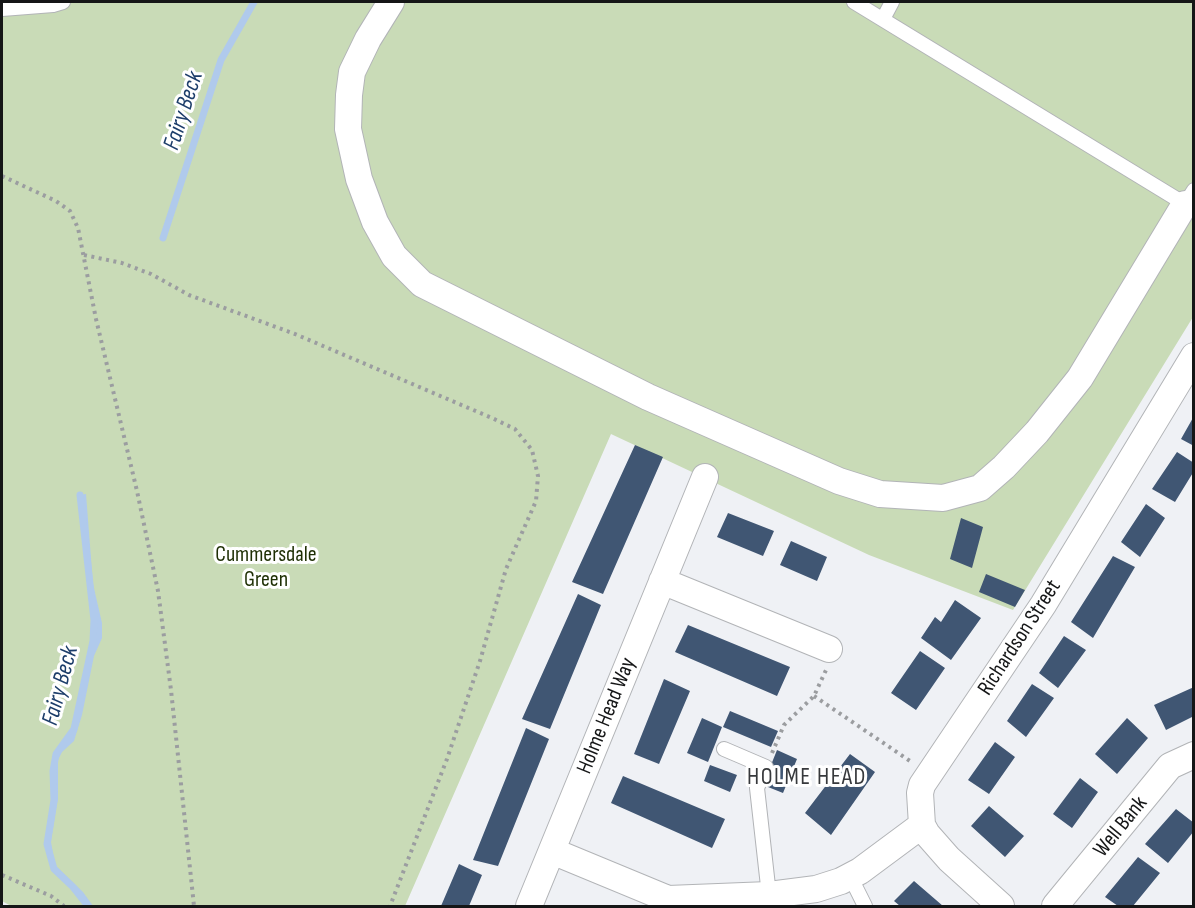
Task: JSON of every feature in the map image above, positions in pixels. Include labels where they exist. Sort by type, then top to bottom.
[{"type":"street","points":[[391,2],[368,39],[352,72],[348,129],[359,179],[375,222],[394,256],[422,284],[648,397],[839,480],[880,494],[943,498],[981,488],[1004,467],[1038,432],[1080,378],[1189,196]]},
{"type":"street","name":"Richardson Street","points":[[922,825],[920,793],[930,774],[1043,605],[1194,356]]},
{"type":"street","name":"Holme Head Way","points":[[529,906],[705,477]]},
{"type":"street","points":[[662,581],[830,649]]},
{"type":"street","name":"Well Bank","points":[[1055,906],[1170,766],[1194,755]]},
{"type":"street","points":[[552,851],[668,899],[705,902],[762,899],[816,889],[850,876],[922,825],[937,847],[1001,906]]},
{"type":"lane","points":[[2,9],[53,5],[63,2]]},
{"type":"lane","points":[[854,2],[1189,196]]},
{"type":"lane","points":[[883,18],[892,2]]},
{"type":"lane","points":[[724,749],[766,767],[757,788],[762,899]]},
{"type":"lane","points":[[850,876],[865,906]]},
{"type":"path","points":[[2,176],[56,201],[70,211],[78,228],[96,319],[158,591],[194,906]]},
{"type":"path","points":[[84,255],[122,263],[151,274],[189,295],[295,334],[492,418],[515,429],[532,450],[538,476],[537,501],[506,569],[480,661],[447,759],[390,906]]},
{"type":"path","points":[[766,767],[784,725],[814,696],[830,661],[830,649]]},
{"type":"path","points":[[814,696],[930,774]]},
{"type":"path","points":[[2,876],[51,896],[64,906]]},
{"type":"green space","name":"Cummersdale Green","points":[[2,2],[1193,2],[1193,317],[1013,610],[869,555],[611,434],[405,906],[11,906],[2,901]]},
{"type":"water","points":[[86,494],[93,584],[102,623],[102,638],[94,656],[82,715],[74,741],[62,752],[58,760],[58,799],[51,842],[55,865],[83,892],[93,906],[88,906],[73,887],[54,869],[47,844],[54,800],[53,771],[56,754],[74,729],[93,641],[94,620],[80,495]]},
{"type":"building","points":[[1194,416],[1194,446],[1181,439]]},
{"type":"building","points":[[635,445],[663,457],[603,594],[572,582]]},
{"type":"building","points":[[1177,452],[1194,463],[1194,471],[1175,502],[1152,489]]},
{"type":"building","points":[[1146,504],[1165,518],[1140,557],[1121,542]]},
{"type":"building","points":[[728,513],[774,531],[763,556],[717,537]]},
{"type":"building","points":[[961,518],[983,527],[972,568],[950,559]]},
{"type":"building","points":[[791,541],[827,557],[817,581],[780,565]]},
{"type":"building","points":[[1113,556],[1135,567],[1093,638],[1071,622]]},
{"type":"building","points":[[986,574],[1025,590],[1015,607],[979,592]]},
{"type":"building","points":[[578,594],[601,605],[550,729],[522,719]]},
{"type":"building","points":[[955,600],[981,618],[951,660],[921,638],[935,617],[941,622]]},
{"type":"building","points":[[688,625],[790,667],[777,696],[675,652]]},
{"type":"building","points":[[1064,636],[1086,650],[1058,688],[1039,673]]},
{"type":"building","points":[[920,651],[945,668],[916,710],[891,693]]},
{"type":"building","points":[[664,679],[690,691],[659,764],[634,754]]},
{"type":"building","points":[[1032,684],[1054,698],[1026,737],[1007,721]]},
{"type":"building","points":[[1194,687],[1194,716],[1166,730],[1154,705]]},
{"type":"building","points":[[730,711],[778,731],[771,747],[723,727]]},
{"type":"building","points":[[702,718],[722,727],[708,762],[687,753]]},
{"type":"building","points":[[1127,718],[1148,738],[1117,774],[1095,754]]},
{"type":"building","points":[[526,728],[549,739],[498,866],[473,860]]},
{"type":"building","points":[[995,742],[1015,757],[989,794],[968,780]]},
{"type":"building","points":[[777,750],[797,759],[783,793],[763,785]]},
{"type":"building","points":[[850,754],[875,772],[831,835],[805,813]]},
{"type":"building","points":[[710,765],[737,775],[730,792],[704,781]]},
{"type":"building","points":[[623,776],[725,819],[712,848],[611,803]]},
{"type":"building","points":[[1080,778],[1098,792],[1072,828],[1053,814]]},
{"type":"building","points":[[989,806],[1024,836],[1005,857],[971,826]]},
{"type":"building","points":[[1176,809],[1194,823],[1194,831],[1168,863],[1145,844]]},
{"type":"building","points":[[1138,857],[1160,873],[1133,906],[1118,906],[1105,897]]},
{"type":"building","points":[[459,864],[482,875],[469,906],[441,906]]},
{"type":"building","points":[[914,881],[943,906],[900,906],[894,901]]},
{"type":"waterway","name":"Fairy Beck","points":[[163,238],[221,60],[254,2]]},
{"type":"waterway","name":"Fairy Beck","points":[[80,495],[94,620],[93,641],[74,729],[56,754],[53,771],[54,800],[47,844],[54,869],[73,887],[88,906]]},
{"type":"district","name":"HOLME HEAD","points":[[807,778]]}]
